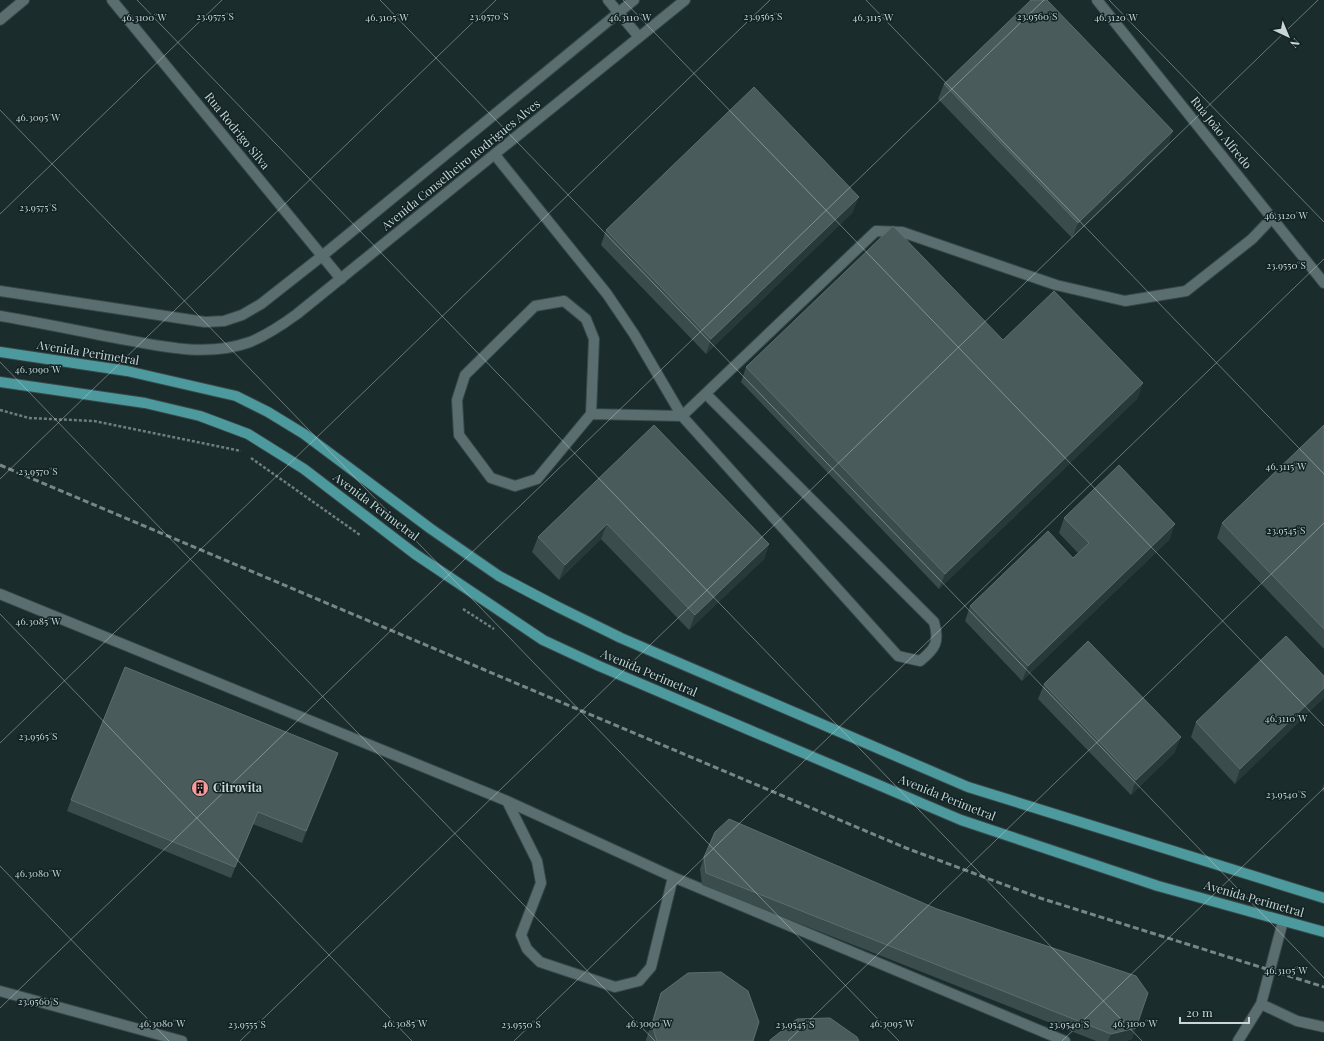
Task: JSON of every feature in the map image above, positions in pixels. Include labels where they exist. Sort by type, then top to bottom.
[{"type":"main road","name":"Avenida Perimetral","points":[[0,352],[127,371],[236,396],[268,412],[304,434],[431,529],[499,576],[558,608],[621,638],[968,787],[1324,898]]},
{"type":"main road","name":"Avenida Perimetral","points":[[0,382],[145,403],[200,416],[248,434],[304,469],[415,554],[530,632],[543,640],[599,666],[961,820],[1158,886],[1324,932]]},
{"type":"street","points":[[0,20],[24,0]]},
{"type":"street","name":"Rua Rodrigo Silva","points":[[112,0],[341,279]]},
{"type":"street","points":[[608,0],[639,37]]},
{"type":"street","name":"Avenida Conselheiro Rodrigues Alves","points":[[0,291],[205,322],[224,321],[242,315],[261,304],[322,256],[634,0]]},
{"type":"street","name":"Avenida Conselheiro Rodrigues Alves","points":[[0,316],[164,347],[184,349],[219,349],[249,342],[274,330],[341,279],[685,0]]},
{"type":"street","name":"Rua João Alfredo","points":[[1097,0],[1324,283]]},
{"type":"street","points":[[495,155],[606,294],[634,334],[682,416],[898,656],[920,661],[933,651],[937,633],[934,622],[706,394]]},
{"type":"street","points":[[591,414],[682,416],[876,231],[902,232],[1056,285],[1125,301],[1186,291],[1252,239],[1272,218]]},
{"type":"street","points":[[564,300],[586,319],[594,339],[591,414],[537,478],[515,486],[491,478],[459,435],[457,400],[465,375],[535,306],[564,300]]},
{"type":"street","points":[[0,594],[507,801],[673,877],[1065,1041]]},
{"type":"street","points":[[507,801],[537,861],[541,883],[521,935],[527,949],[540,962],[615,987],[639,981],[651,967],[673,877]]},
{"type":"street","points":[[1238,1041],[1261,1004],[1283,921]]},
{"type":"street","points":[[0,992],[182,1041]]},
{"type":"street","points":[[1261,1004],[1296,1021],[1324,1026]]},
{"type":"building","points":[[1031,0],[1047,0],[1173,131],[1078,223],[944,84]]},
{"type":"building","points":[[754,87],[859,197],[711,339],[606,230]]},
{"type":"building","points":[[893,226],[1003,340],[1054,291],[1143,383],[945,574],[746,367]]},
{"type":"building","points":[[654,425],[769,544],[695,615],[607,524],[565,565],[538,537]]},
{"type":"building","points":[[1324,425],[1324,629],[1222,523]]},
{"type":"building","points":[[1119,465],[1175,524],[1028,666],[970,606],[1048,531],[1073,558],[1089,543],[1064,518]]},
{"type":"building","points":[[1286,636],[1324,676],[1324,688],[1240,769],[1196,722]]},
{"type":"building","points":[[1088,641],[1181,737],[1136,780],[1044,684]]},
{"type":"building","name":"Citrovita","points":[[125,667],[338,753],[306,831],[258,812],[235,867],[71,800]]},
{"type":"building","points":[[729,819],[937,909],[1136,976],[1148,993],[1136,1028],[1111,1034],[706,873],[704,857],[715,832]]},
{"type":"building","points":[[721,972],[748,991],[759,1022],[753,1041],[657,1041],[652,1025],[661,993],[688,973]]},
{"type":"building","points":[[830,1018],[857,1037],[859,1041],[770,1041],[797,1019]]},
{"type":"railway","points":[[0,465],[906,848],[1040,898],[1324,987]]},
{"type":"place","name":"Citrovita","points":[[200,788]]}]
